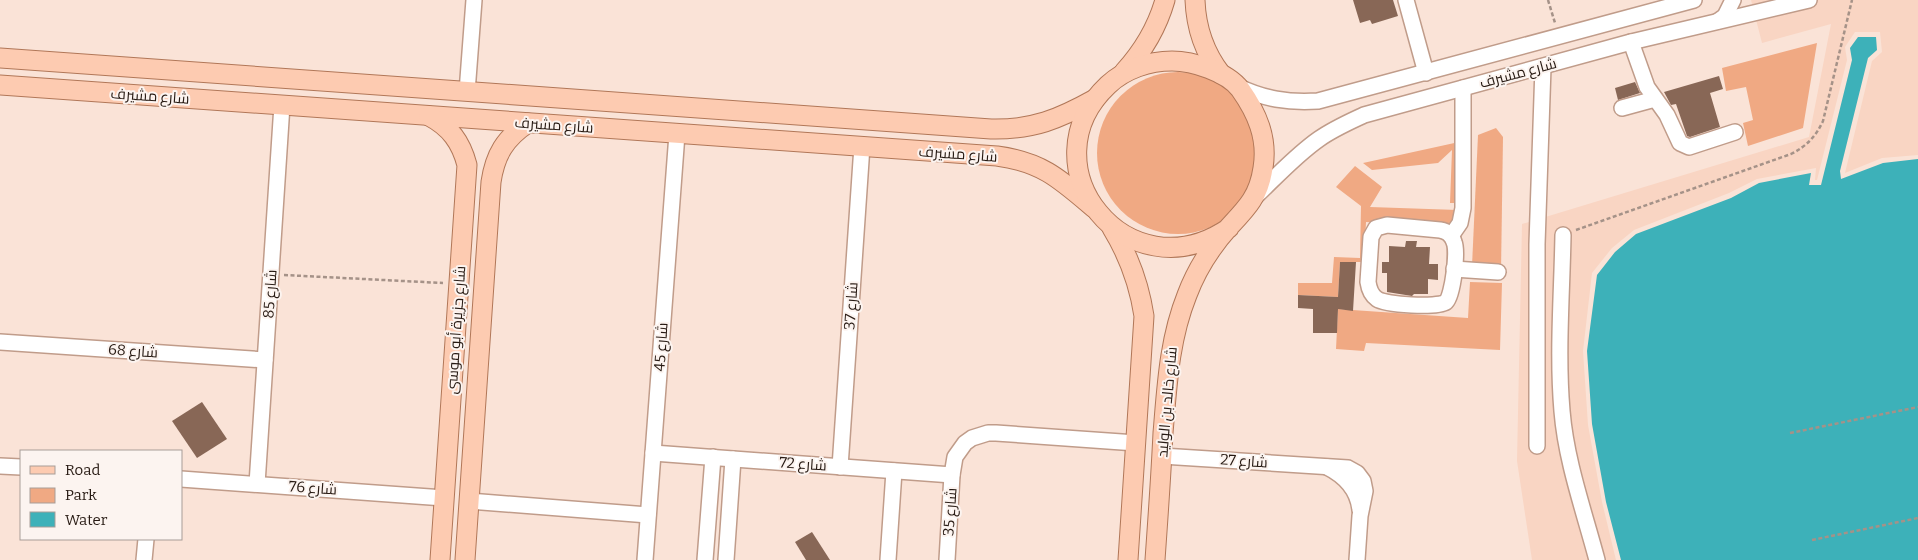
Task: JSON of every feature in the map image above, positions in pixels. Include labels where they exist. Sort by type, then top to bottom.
[{"type":"main road","points":[[1120,76],[1136,59],[1148,41],[1158,22],[1166,0]]},
{"type":"main road","points":[[1196,0],[1196,15],[1205,48],[1213,64],[1230,81],[1256,115],[1263,141],[1264,167],[1260,184],[1242,215],[1228,228],[1191,246],[1163,247],[1136,241],[1112,227],[1094,208],[1080,178],[1077,162],[1080,129],[1095,99],[1111,82],[1120,76],[1149,63],[1165,61],[1196,64],[1230,81]]},
{"type":"main road","name":"شارع مشيرف","points":[[0,58],[1012,129],[1052,121],[1095,99]]},
{"type":"main road","points":[[269,77],[274,104]]},
{"type":"main road","name":"شارع مشيرف","points":[[0,85],[1014,158],[1046,170],[1094,208]]},
{"type":"main road","name":"شارع جزيرة أبو موسى","points":[[428,115],[440,122],[454,135],[464,152],[467,165],[440,560]]},
{"type":"main road","name":"شارع جزيرة أبو موسى","points":[[465,560],[493,168],[498,154],[506,141],[528,123]]},
{"type":"main road","name":"شارع خالد بن الوليد","points":[[1112,227],[1134,269],[1141,292],[1144,316],[1128,560]]},
{"type":"main road","name":"شارع خالد بن الوليد","points":[[1155,560],[1168,367],[1178,317],[1187,293],[1199,270],[1228,228]]},
{"type":"main road","points":[[458,308],[482,309]]},
{"type":"street","points":[[467,92],[474,0]]},
{"type":"street","points":[[1406,0],[1426,73]]},
{"type":"street","name":"شارع مشيرف","points":[[1230,81],[1256,95],[1276,100],[1304,102],[1325,99],[1694,0]]},
{"type":"street","points":[[1718,21],[1730,8],[1733,0]]},
{"type":"street","name":"شارع مشيرف","points":[[1252,200],[1300,153],[1341,125],[1364,115],[1631,42],[1809,0]]},
{"type":"street","points":[[1631,42],[1647,87],[1667,116],[1677,139],[1684,146],[1694,146],[1735,132]]},
{"type":"street","points":[[1537,446],[1537,244],[1543,66]]},
{"type":"street","points":[[1451,236],[1460,223],[1463,208],[1463,88]]},
{"type":"street","points":[[1622,108],[1655,99]]},
{"type":"street","name":"شارع 85","points":[[257,484],[271,274],[274,104]]},
{"type":"street","name":"شارع 45","points":[[645,560],[677,134]]},
{"type":"street","name":"شارع 37","points":[[840,467],[862,146]]},
{"type":"street","points":[[1387,225],[1440,230],[1451,236],[1455,244],[1450,297],[1441,305],[1385,302],[1378,300],[1369,289],[1371,237],[1376,228],[1387,225]]},
{"type":"street","points":[[1563,234],[1560,382],[1562,412],[1566,442],[1597,560]]},
{"type":"street","points":[[1454,269],[1498,272]]},
{"type":"street","name":"شارع 68","points":[[0,342],[266,360]]},
{"type":"street","points":[[953,470],[953,443],[966,431],[975,428],[996,433],[1136,443]]},
{"type":"street","name":"شارع 72","points":[[653,453],[894,471],[953,470]]},
{"type":"street","name":"شارع 27","points":[[1162,456],[1348,468],[1356,473],[1362,481],[1365,491],[1360,516],[1357,560]]},
{"type":"street","points":[[705,560],[713,457]]},
{"type":"street","points":[[726,560],[732,459]]},
{"type":"street","points":[[0,466],[20,468]]},
{"type":"street","name":"شارع 35","points":[[947,560],[953,470]]},
{"type":"street","points":[[888,560],[894,471]]},
{"type":"street","name":"شارع 76","points":[[182,479],[444,498]]},
{"type":"street","points":[[469,501],[648,515]]},
{"type":"street","points":[[144,560],[146,540]]},
{"type":"path","points":[[1548,0],[1558,37]]},
{"type":"path","points":[[1563,234],[1791,154],[1808,144],[1824,121],[1852,0]]},
{"type":"path","points":[[271,274],[460,284]]},
{"type":"path","points":[[1790,433],[1918,407]]},
{"type":"path","points":[[1812,540],[1918,518]]},
{"type":"shaded area","points":[[1751,0],[1918,0],[1918,155],[1882,158],[1845,173],[1872,61],[1882,52],[1880,32],[1855,32],[1845,47],[1847,60],[1817,180],[1815,180],[1816,168],[1757,179],[1729,193],[1634,230],[1612,248],[1592,273],[1583,351],[1588,425],[1602,502],[1616,560],[1532,560],[1517,461],[1522,224],[1809,137],[1831,24],[1762,43]]},
{"type":"green space","points":[[1817,43],[1803,128],[1748,146],[1743,123],[1753,120],[1746,87],[1726,91],[1722,68]]},
{"type":"green space","points":[[1186,72],[1209,78],[1229,90],[1241,102],[1256,129],[1259,153],[1256,177],[1253,184],[1241,204],[1229,216],[1202,231],[1170,234],[1147,228],[1127,216],[1115,204],[1100,177],[1097,145],[1103,122],[1115,102],[1127,90],[1154,75]]},
{"type":"green space","points":[[1496,128],[1503,137],[1501,271],[1472,266],[1478,135]]},
{"type":"green space","points":[[1459,142],[1457,203],[1450,203],[1452,150],[1438,163],[1372,170],[1363,163]]},
{"type":"green space","points":[[1355,166],[1382,187],[1370,207],[1458,210],[1456,227],[1366,222],[1364,262],[1340,262],[1338,297],[1298,295],[1298,283],[1332,283],[1334,257],[1360,258],[1361,206],[1336,187]]},
{"type":"green space","points":[[1470,282],[1502,283],[1500,350],[1366,343],[1364,351],[1336,349],[1338,309],[1468,318]]},
{"type":"water","points":[[1858,37],[1876,37],[1877,50],[1868,58],[1840,171],[1841,179],[1883,163],[1918,159],[1918,560],[1621,560],[1606,502],[1592,424],[1587,351],[1597,275],[1615,252],[1636,234],[1731,198],[1759,183],[1811,173],[1809,185],[1821,185],[1852,60],[1850,48]]},
{"type":"building","points":[[1353,0],[1393,0],[1398,16],[1372,24],[1370,20],[1360,23]]},
{"type":"building","points":[[1719,76],[1723,89],[1710,93],[1720,127],[1690,137],[1687,136],[1676,104],[1671,105],[1664,92]]},
{"type":"building","points":[[1635,82],[1640,93],[1618,100],[1615,88]]},
{"type":"building","points":[[1406,241],[1417,241],[1416,247],[1430,247],[1429,264],[1438,264],[1438,280],[1428,279],[1428,294],[1414,294],[1412,296],[1387,292],[1387,273],[1382,273],[1382,262],[1389,262],[1389,246],[1405,247]]},
{"type":"building","points":[[1340,262],[1356,262],[1353,311],[1338,309],[1337,333],[1313,333],[1313,309],[1298,308],[1298,295],[1338,297]]},
{"type":"building","points":[[202,402],[227,439],[197,458],[172,421]]},
{"type":"building","points":[[812,532],[830,560],[806,560],[795,542]]}]
